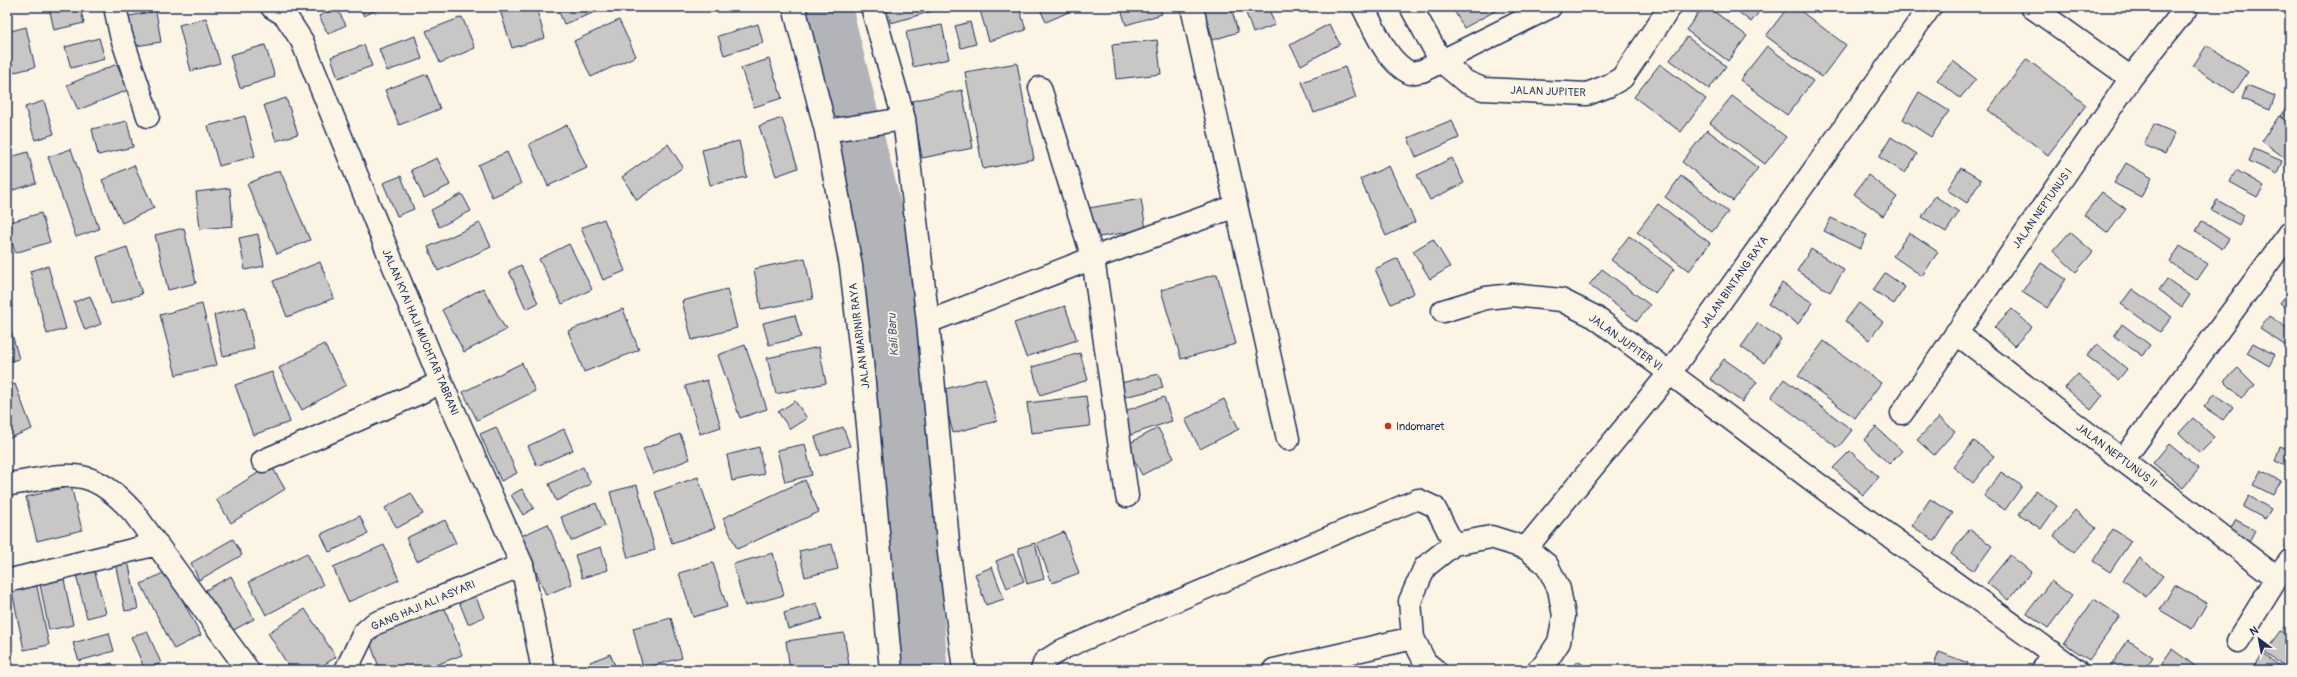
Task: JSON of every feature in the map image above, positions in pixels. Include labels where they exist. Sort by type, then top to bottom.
[{"type":"street","points":[[115,7],[121,35],[148,116]]},
{"type":"street","name":"JALAN KYAI HAJI MUCHTAR TABRANI","points":[[272,7],[285,15],[302,41],[441,382],[522,565],[543,670]]},
{"type":"street","name":"JALAN MARINIR RAYA","points":[[794,7],[831,130],[851,266],[862,362],[891,670]]},
{"type":"street","points":[[872,7],[904,119],[928,322],[949,553],[964,670]]},
{"type":"street","points":[[1192,7],[1288,439]]},
{"type":"street","points":[[1363,7],[1384,47],[1400,68],[1410,73],[1422,71],[1550,7]]},
{"type":"street","points":[[1411,7],[1441,61]]},
{"type":"street","name":"JALAN JUPITER","points":[[1441,61],[1466,82],[1483,88],[1586,94],[1608,86],[1622,78],[1670,7]]},
{"type":"street","name":"JALAN BINTANG RAYA","points":[[1526,548],[1669,374],[1930,7]]},
{"type":"street","points":[[2032,7],[2131,78]]},
{"type":"street","name":"JALAN NEPTUNUS I","points":[[1902,414],[1956,332],[2131,78],[2187,7]]},
{"type":"street","points":[[1040,88],[1093,258],[1127,496]]},
{"type":"street","points":[[831,130],[881,121],[904,119]]},
{"type":"street","points":[[928,322],[1093,258],[1236,206]]},
{"type":"street","points":[[2123,460],[2290,233]]},
{"type":"street","name":"JALAN JUPITER VI","points":[[1443,311],[1486,298],[1512,295],[1560,300],[1595,317],[1831,494],[2047,661],[2076,670]]},
{"type":"street","name":"JALAN NEPTUNUS II","points":[[1956,332],[2277,578]]},
{"type":"street","points":[[263,461],[417,394],[441,382]]},
{"type":"street","points":[[11,484],[70,474],[83,476],[98,482],[124,502],[157,544],[248,670]]},
{"type":"street","points":[[1435,670],[1426,662],[1413,638],[1410,601],[1425,567],[1454,544],[1491,537],[1526,548],[1547,565],[1559,589],[1564,616],[1558,642],[1544,665],[1538,670]]},
{"type":"street","points":[[7,581],[157,544]]},
{"type":"street","points":[[2238,641],[2277,578],[2290,561]]},
{"type":"street","name":"GANG HAJI ALI ASYARI","points":[[346,670],[364,633],[374,624],[522,565]]},
{"type":"street","points":[[1274,670],[1413,638]]},
{"type":"lane","points":[[1041,670],[1044,661],[1063,649],[1418,499],[1435,507],[1454,544]]},
{"type":"building","points":[[49,7],[80,7],[84,23],[54,30]]},
{"type":"building","points":[[336,7],[346,25],[328,34],[319,16]]},
{"type":"building","points":[[360,7],[383,7],[364,16]]},
{"type":"building","points":[[499,7],[536,7],[545,38],[512,48]]},
{"type":"building","points":[[557,7],[609,7],[564,24]]},
{"type":"building","points":[[886,7],[935,7],[936,10],[891,23]]},
{"type":"building","points":[[979,7],[1019,7],[1026,30],[989,41]]},
{"type":"building","points":[[1039,7],[1080,7],[1046,22]]},
{"type":"building","points":[[1128,7],[1159,7],[1162,14],[1126,25],[1121,9]]},
{"type":"building","points":[[1203,7],[1231,7],[1238,32],[1213,40]]},
{"type":"building","points":[[1244,7],[1268,7],[1275,25],[1253,33]]},
{"type":"building","points":[[1452,7],[1496,7],[1497,10],[1464,28]]},
{"type":"building","points":[[1703,7],[1708,7],[1747,36],[1728,61],[1686,30]]},
{"type":"building","points":[[1732,7],[1763,7],[1751,22]]},
{"type":"building","points":[[1788,7],[1795,7],[1846,45],[1822,77],[1766,36]]},
{"type":"building","points":[[156,11],[161,42],[129,47],[124,17]]},
{"type":"building","points":[[462,17],[475,48],[440,63],[426,31]]},
{"type":"building","points":[[206,18],[220,63],[191,71],[179,25]]},
{"type":"building","points":[[619,20],[636,56],[591,77],[574,41]]},
{"type":"building","points":[[970,22],[976,44],[961,48],[955,26]]},
{"type":"building","points":[[758,24],[763,43],[724,55],[718,36]]},
{"type":"building","points":[[1329,24],[1340,44],[1301,65],[1290,45]]},
{"type":"building","points":[[942,25],[949,59],[913,67],[906,32]]},
{"type":"building","points":[[26,27],[35,67],[7,74],[7,32]]},
{"type":"building","points":[[415,36],[422,59],[387,71],[379,49]]},
{"type":"building","points":[[1687,37],[1726,66],[1709,89],[1670,60]]},
{"type":"building","points":[[99,38],[105,59],[71,68],[65,47]]},
{"type":"building","points":[[1157,40],[1161,74],[1116,79],[1112,45]]},
{"type":"building","points":[[265,45],[275,77],[240,88],[230,55]]},
{"type":"building","points":[[364,45],[372,66],[338,78],[331,57]]},
{"type":"building","points":[[2207,45],[2248,72],[2234,93],[2193,66]]},
{"type":"building","points":[[1767,46],[1813,81],[1787,115],[1740,80]]},
{"type":"building","points":[[769,59],[782,98],[754,107],[741,68]]},
{"type":"building","points":[[2027,59],[2086,105],[2048,155],[1988,110]]},
{"type":"building","points":[[1953,61],[1976,79],[1960,98],[1937,80]]},
{"type":"building","points":[[1017,63],[1034,159],[983,169],[965,72]]},
{"type":"building","points":[[117,64],[128,90],[78,110],[67,85]]},
{"type":"building","points":[[1660,64],[1706,99],[1681,132],[1634,97]]},
{"type":"building","points":[[1345,67],[1356,98],[1314,113],[1302,82]]},
{"type":"building","points":[[427,74],[440,109],[399,125],[385,90]]},
{"type":"building","points":[[2247,85],[2275,96],[2270,110],[2242,99]]},
{"type":"building","points":[[962,90],[973,148],[922,158],[912,101]]},
{"type":"building","points":[[1919,92],[1949,111],[1931,137],[1903,119]]},
{"type":"building","points":[[1732,96],[1786,137],[1765,164],[1710,123]]},
{"type":"building","points":[[286,98],[298,134],[276,141],[264,105]]},
{"type":"building","points":[[44,101],[54,134],[35,140],[25,107]]},
{"type":"building","points":[[2290,102],[2290,123],[2280,116]]},
{"type":"building","points":[[245,116],[255,156],[219,166],[208,126]]},
{"type":"building","points":[[2279,116],[2290,124],[2290,162],[2262,141]]},
{"type":"building","points":[[782,118],[798,168],[776,176],[759,126]]},
{"type":"building","points":[[1452,120],[1459,138],[1416,157],[1408,138]]},
{"type":"building","points":[[127,121],[133,147],[98,155],[92,129]]},
{"type":"building","points":[[2154,124],[2175,133],[2165,154],[2144,145]]},
{"type":"building","points":[[567,125],[587,168],[548,186],[529,144]]},
{"type":"building","points":[[7,128],[10,141],[7,142]]},
{"type":"building","points":[[1707,130],[1758,168],[1733,201],[1682,162]]},
{"type":"building","points":[[1891,137],[1917,154],[1905,173],[1879,157]]},
{"type":"building","points":[[739,141],[747,177],[710,185],[702,150]]},
{"type":"building","points":[[668,144],[683,167],[637,200],[622,177]]},
{"type":"building","points":[[71,149],[99,229],[76,237],[48,157]]},
{"type":"building","points":[[2254,149],[2282,161],[2277,174],[2249,161]]},
{"type":"building","points":[[28,152],[36,183],[7,192],[7,158]]},
{"type":"building","points":[[507,152],[521,184],[492,197],[478,165]]},
{"type":"building","points":[[437,158],[450,185],[424,198],[411,170]]},
{"type":"building","points":[[1452,158],[1464,183],[1430,200],[1417,175]]},
{"type":"building","points":[[2126,163],[2152,178],[2141,197],[2114,183]]},
{"type":"building","points":[[134,165],[154,208],[122,223],[102,180]]},
{"type":"building","points":[[1389,166],[1415,222],[1386,236],[1360,179]]},
{"type":"building","points":[[1961,168],[1981,180],[1967,203],[1947,190]]},
{"type":"building","points":[[280,170],[310,240],[277,254],[247,184]]},
{"type":"building","points":[[2236,170],[2264,186],[2257,197],[2230,182]]},
{"type":"building","points":[[1868,175],[1897,197],[1883,216],[1854,194]]},
{"type":"building","points":[[401,176],[414,209],[397,216],[383,183]]},
{"type":"building","points":[[1681,176],[1728,212],[1712,232],[1665,197]]},
{"type":"building","points":[[230,188],[233,226],[200,229],[196,192]]},
{"type":"building","points":[[2102,192],[2126,209],[2108,233],[2084,215]]},
{"type":"building","points":[[462,194],[471,211],[439,227],[431,210]]},
{"type":"building","points":[[1935,196],[1959,212],[1946,232],[1922,217]]},
{"type":"building","points":[[1141,199],[1146,229],[1088,239],[1083,209]]},
{"type":"building","points":[[2217,200],[2244,215],[2239,225],[2211,210]]},
{"type":"building","points":[[1658,204],[1710,243],[1689,271],[1637,232]]},
{"type":"building","points":[[41,213],[50,242],[15,253],[7,223]]},
{"type":"building","points":[[1831,218],[1867,235],[1860,249],[1824,231]]},
{"type":"building","points":[[604,219],[625,271],[603,280],[581,228]]},
{"type":"building","points":[[2202,221],[2229,239],[2222,249],[2196,231]]},
{"type":"building","points":[[480,223],[491,247],[438,271],[428,247]]},
{"type":"building","points":[[184,228],[196,283],[168,290],[155,235]]},
{"type":"building","points":[[2070,232],[2093,252],[2076,272],[2053,251]]},
{"type":"building","points":[[1909,233],[1938,252],[1922,276],[1893,256]]},
{"type":"building","points":[[258,234],[264,266],[245,270],[239,238]]},
{"type":"building","points":[[1629,236],[1674,269],[1655,293],[1611,260]]},
{"type":"building","points":[[1433,239],[1450,267],[1430,279],[1413,251]]},
{"type":"building","points":[[569,244],[592,289],[562,304],[539,259]]},
{"type":"building","points":[[2180,246],[2208,264],[2197,280],[2170,262]]},
{"type":"building","points":[[127,247],[142,294],[111,304],[97,257]]},
{"type":"building","points":[[1811,249],[1844,270],[1830,292],[1797,271]]},
{"type":"building","points":[[805,258],[813,299],[761,309],[754,269]]},
{"type":"building","points":[[1398,258],[1414,293],[1391,304],[1375,269]]},
{"type":"building","points":[[320,262],[334,298],[287,317],[273,281]]},
{"type":"building","points":[[2041,263],[2066,279],[2047,308],[2022,292]]},
{"type":"building","points":[[521,265],[538,303],[526,309],[509,271]]},
{"type":"building","points":[[48,266],[66,329],[47,334],[30,271]]},
{"type":"building","points":[[1602,269],[1650,305],[1637,321],[1589,285]]},
{"type":"building","points":[[1885,273],[1905,287],[1894,304],[1873,290]]},
{"type":"building","points":[[1217,274],[1236,344],[1181,359],[1161,290]]},
{"type":"building","points":[[2167,279],[2190,295],[2182,307],[2159,290]]},
{"type":"building","points":[[1782,283],[1813,303],[1798,324],[1768,304]]},
{"type":"building","points":[[7,288],[11,297],[7,298]]},
{"type":"building","points":[[483,288],[506,330],[464,352],[442,310]]},
{"type":"building","points":[[727,289],[737,328],[692,340],[682,301]]},
{"type":"building","points":[[2132,289],[2172,317],[2160,332],[2121,304]]},
{"type":"building","points":[[2290,290],[2290,311],[2280,303]]},
{"type":"building","points":[[90,296],[101,324],[85,330],[74,302]]},
{"type":"building","points":[[1859,303],[1883,322],[1869,340],[1845,321]]},
{"type":"building","points":[[202,304],[217,365],[176,375],[160,315]]},
{"type":"building","points":[[1065,306],[1077,340],[1026,357],[1014,323]]},
{"type":"building","points":[[245,307],[254,349],[223,356],[214,315]]},
{"type":"building","points":[[623,309],[639,350],[584,372],[568,331]]},
{"type":"building","points":[[2012,309],[2032,327],[2014,346],[1994,327]]},
{"type":"building","points":[[795,315],[801,337],[769,345],[763,323]]},
{"type":"building","points":[[2269,316],[2290,330],[2290,339],[2286,346],[2260,329]]},
{"type":"building","points":[[9,323],[19,359],[7,362],[7,324]]},
{"type":"building","points":[[1758,323],[1781,339],[1764,363],[1741,347]]},
{"type":"building","points":[[2122,324],[2150,345],[2142,356],[2114,336]]},
{"type":"building","points":[[1824,341],[1881,383],[1855,418],[1798,376]]},
{"type":"building","points":[[2253,343],[2275,355],[2269,366],[2247,353]]},
{"type":"building","points":[[324,344],[346,385],[302,410],[279,368]]},
{"type":"building","points":[[2097,344],[2127,369],[2118,380],[2087,356]]},
{"type":"building","points":[[745,345],[767,409],[740,418],[718,355]]},
{"type":"building","points":[[819,347],[826,383],[776,394],[767,358]]},
{"type":"building","points":[[1080,353],[1088,380],[1040,395],[1032,367]]},
{"type":"building","points":[[1724,359],[1757,382],[1742,402],[1710,379]]},
{"type":"building","points":[[522,363],[535,391],[477,420],[463,392]]},
{"type":"building","points":[[2238,368],[2255,385],[2241,398],[2224,381]]},
{"type":"building","points":[[272,372],[290,422],[253,435],[235,385]]},
{"type":"building","points":[[1159,374],[1163,388],[1115,399],[1112,385]]},
{"type":"building","points":[[2078,374],[2103,395],[2091,410],[2065,388]]},
{"type":"building","points":[[985,378],[997,421],[953,433],[942,390]]},
{"type":"building","points":[[1784,379],[1852,430],[1838,448],[1771,397]]},
{"type":"building","points":[[707,380],[721,427],[700,434],[685,386]]},
{"type":"building","points":[[15,384],[32,429],[7,439],[7,387]]},
{"type":"building","points":[[2214,394],[2233,407],[2223,420],[2204,407]]},
{"type":"building","points":[[1086,396],[1090,426],[1031,433],[1027,403]]},
{"type":"building","points":[[1164,397],[1172,421],[1130,435],[1122,412]]},
{"type":"building","points":[[1224,399],[1239,429],[1200,449],[1185,419]]},
{"type":"building","points":[[795,401],[807,418],[790,429],[778,412]]},
{"type":"building","points":[[1939,417],[1955,431],[1934,455],[1917,440]]},
{"type":"building","points":[[2193,418],[2215,438],[2200,453],[2179,433]]},
{"type":"building","points":[[496,427],[517,473],[501,481],[480,434]]},
{"type":"building","points":[[843,427],[850,446],[821,456],[815,437]]},
{"type":"building","points":[[1876,427],[1902,451],[1889,464],[1864,440]]},
{"type":"building","points":[[1158,428],[1174,458],[1142,475],[1126,445]]},
{"type":"building","points":[[564,429],[573,450],[537,466],[528,446]]},
{"type":"building","points":[[680,434],[690,459],[653,474],[643,449]]},
{"type":"building","points":[[1974,441],[1994,456],[1973,483],[1953,467]]},
{"type":"building","points":[[805,444],[812,475],[785,482],[777,450]]},
{"type":"building","points":[[2169,444],[2199,469],[2183,488],[2153,463]]},
{"type":"building","points":[[2280,446],[2290,450],[2290,467],[2275,461]]},
{"type":"building","points":[[759,447],[764,474],[732,481],[727,455]]},
{"type":"building","points":[[1850,451],[1879,477],[1863,495],[1833,468]]},
{"type":"building","points":[[271,465],[285,489],[231,523],[216,499]]},
{"type":"building","points":[[583,467],[591,484],[556,501],[549,484]]},
{"type":"building","points":[[2261,470],[2281,481],[2273,495],[2253,485]]},
{"type":"building","points":[[2001,472],[2022,486],[2005,510],[1984,496]]},
{"type":"building","points":[[698,477],[715,528],[672,543],[655,492]]},
{"type":"building","points":[[805,480],[819,512],[737,549],[723,518]]},
{"type":"building","points":[[637,485],[655,550],[628,558],[610,492]]},
{"type":"building","points":[[71,486],[82,530],[37,541],[26,497]]},
{"type":"building","points":[[522,489],[534,508],[523,515],[511,495]]},
{"type":"building","points":[[2036,490],[2057,506],[2041,529],[2019,514]]},
{"type":"building","points":[[411,493],[423,514],[397,528],[385,508]]},
{"type":"building","points":[[2249,496],[2271,509],[2265,519],[2243,507]]},
{"type":"building","points":[[1930,499],[1953,513],[1935,541],[1912,526]]},
{"type":"building","points":[[596,503],[605,526],[571,541],[561,517]]},
{"type":"building","points":[[2075,510],[2096,528],[2074,553],[2054,536]]},
{"type":"building","points":[[360,516],[368,534],[329,552],[321,534]]},
{"type":"building","points":[[445,520],[456,543],[417,561],[406,538]]},
{"type":"building","points":[[2236,520],[2255,530],[2247,546],[2227,535]]},
{"type":"building","points":[[548,524],[572,584],[546,595],[521,536]]},
{"type":"building","points":[[1969,529],[1992,546],[1974,571],[1951,554]]},
{"type":"building","points":[[2113,529],[2131,541],[2110,572],[2093,561]]},
{"type":"building","points":[[1064,532],[1079,573],[1052,583],[1037,543]]},
{"type":"building","points":[[7,533],[12,551],[7,552]]},
{"type":"building","points":[[233,539],[242,555],[199,580],[191,563]]},
{"type":"building","points":[[1035,543],[1044,579],[1027,584],[1018,548]]},
{"type":"building","points":[[832,544],[838,569],[805,577],[799,551]]},
{"type":"building","points":[[384,545],[399,580],[348,602],[333,567]]},
{"type":"building","points":[[601,547],[608,570],[582,578],[575,555]]},
{"type":"building","points":[[307,553],[323,585],[266,615],[249,582]]},
{"type":"building","points":[[773,553],[784,595],[745,606],[733,564]]},
{"type":"building","points":[[1013,554],[1024,581],[1007,588],[996,561]]},
{"type":"building","points":[[2010,555],[2031,572],[2008,600],[1987,583]]},
{"type":"building","points":[[127,556],[138,609],[125,611],[114,558]]},
{"type":"building","points":[[2140,558],[2163,576],[2146,597],[2123,580]]},
{"type":"building","points":[[92,562],[106,613],[87,618],[74,567]]},
{"type":"building","points":[[713,563],[727,607],[693,617],[679,573]]},
{"type":"building","points":[[992,567],[1004,599],[986,605],[975,574]]},
{"type":"building","points":[[167,571],[201,635],[174,649],[141,584]]},
{"type":"building","points":[[63,574],[73,625],[49,630],[39,579]]},
{"type":"building","points":[[231,576],[254,619],[226,634],[204,591]]},
{"type":"building","points":[[2051,581],[2072,596],[2048,628],[2027,613]]},
{"type":"building","points":[[36,582],[49,645],[24,650],[11,586]]},
{"type":"building","points":[[2175,585],[2207,603],[2192,629],[2160,610]]},
{"type":"building","points":[[472,587],[484,617],[468,624],[456,594]]},
{"type":"building","points":[[2094,599],[2120,616],[2089,660],[2064,643]]},
{"type":"building","points":[[817,603],[822,619],[788,629],[784,613]]},
{"type":"building","points":[[444,606],[462,655],[423,670],[380,670],[367,634]]},
{"type":"building","points":[[305,609],[336,657],[316,670],[291,670],[268,633]]},
{"type":"building","points":[[671,618],[682,658],[643,668],[633,628]]},
{"type":"building","points":[[2290,621],[2290,635],[2283,630]]},
{"type":"building","points":[[7,624],[12,646],[7,647]]},
{"type":"building","points":[[147,631],[161,663],[145,670],[131,637]]},
{"type":"building","points":[[2281,631],[2290,637],[2290,670],[2265,653]]},
{"type":"building","points":[[109,633],[114,651],[79,661],[73,643]]},
{"type":"building","points":[[844,633],[849,665],[815,670],[790,670],[786,641]]},
{"type":"building","points":[[2128,640],[2153,657],[2144,670],[2117,670],[2111,666]]},
{"type":"building","points":[[2172,649],[2195,666],[2191,670],[2157,670]]},
{"type":"building","points":[[1939,652],[1968,663],[1965,670],[1932,670]]},
{"type":"building","points":[[610,654],[617,670],[594,670],[590,662]]},
{"type":"building","points":[[2263,654],[2285,670],[2251,670]]},
{"type":"building","points":[[1578,661],[1590,670],[1571,670]]},
{"type":"building","points":[[112,663],[114,670],[84,670]]},
{"type":"building","points":[[237,663],[240,670],[220,670]]},
{"type":"waterway","name":"Kali Baru","points":[[820,7],[890,290],[916,670]]},
{"type":"place","name":"Indomaret","points":[[1388,426]]}]
